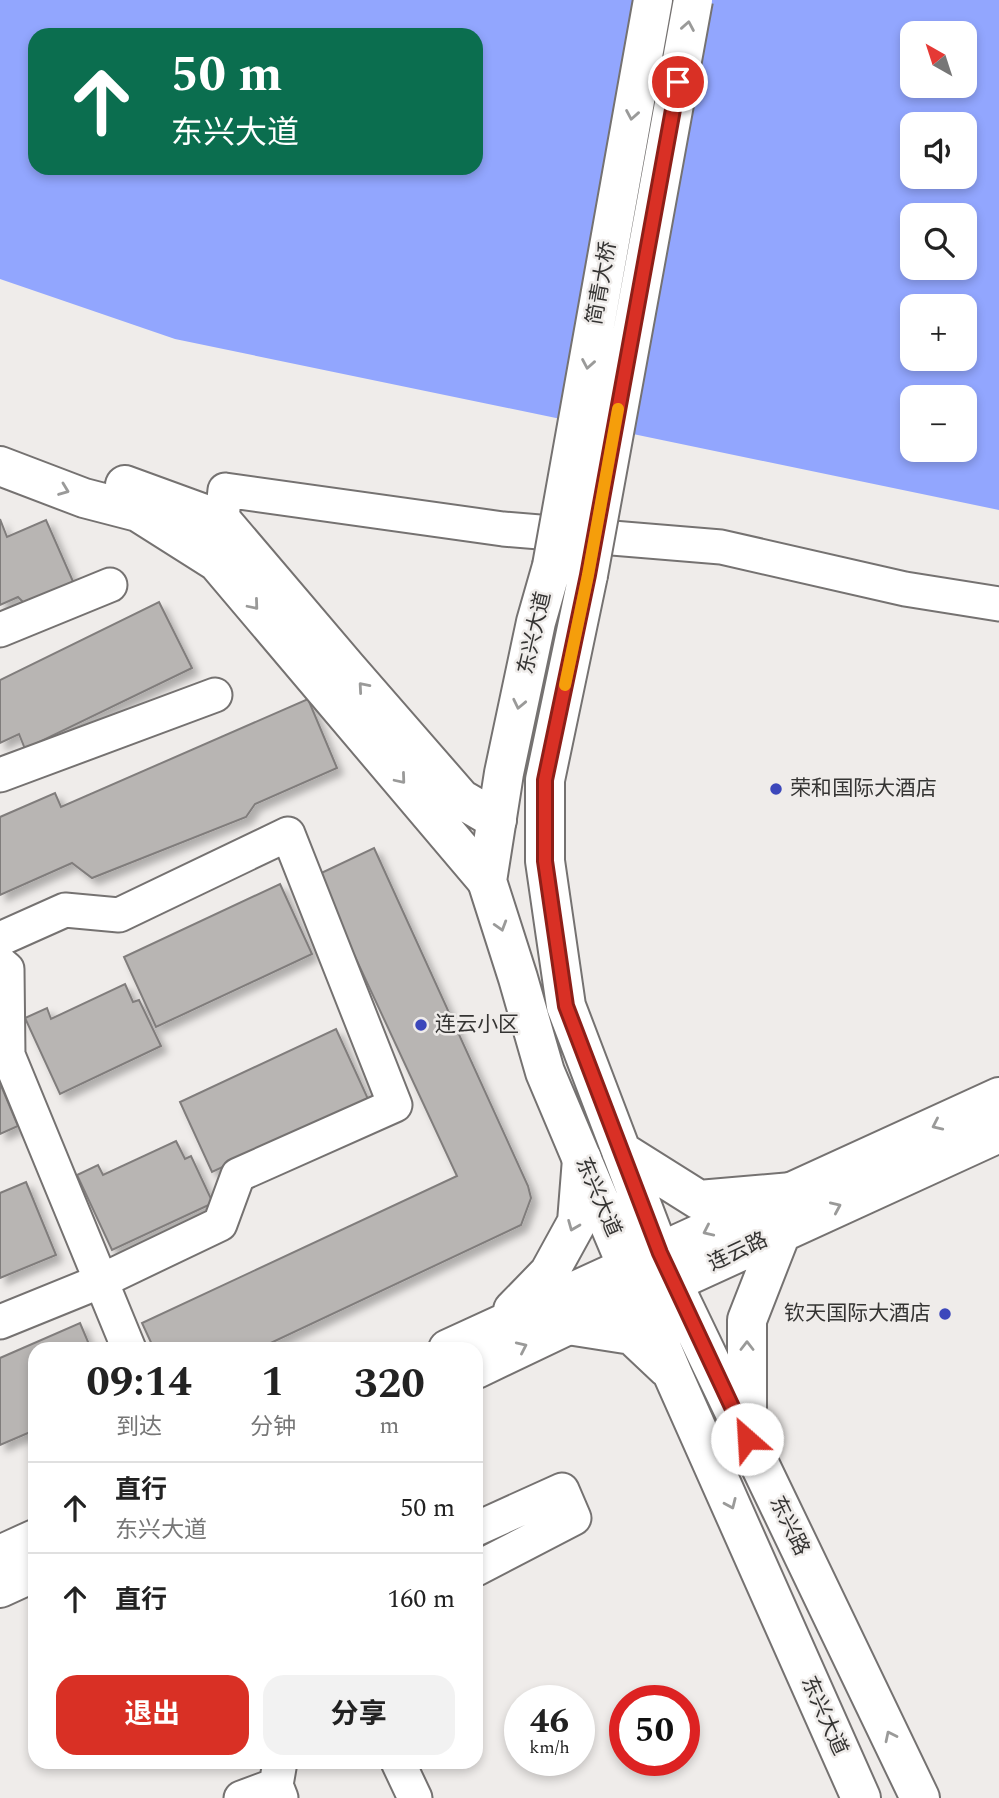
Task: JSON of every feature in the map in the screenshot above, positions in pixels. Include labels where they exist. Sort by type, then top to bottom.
[{"type":"main road","name":"简青大桥","points":[[551,566],[653,0]]},
{"type":"main road","name":"东兴大道","points":[[693,0],[588,575],[545,780],[545,861],[566,1006],[621,1151],[674,1375],[860,1798]]},
{"type":"main road","points":[[0,440],[221,520],[461,799],[497,820]]},
{"type":"main road","points":[[0,466],[84,498],[138,512],[217,562],[487,881]]},
{"type":"main road","name":"东兴大道","points":[[551,566],[536,622],[504,774],[487,881],[545,1072],[582,1159],[650,1275]]},
{"type":"main road","points":[[650,1275],[792,1192],[999,1097]]},
{"type":"main road","name":"连云路","points":[[463,1342],[498,1326],[781,1233],[999,1133]]},
{"type":"main road","points":[[621,1151],[699,1200],[792,1192]]},
{"type":"main road","points":[[498,1326],[549,1273],[577,1222],[582,1159]]},
{"type":"main road","points":[[747,1439],[747,1320],[781,1233]]},
{"type":"main road","name":"连云路","points":[[483,1366],[568,1325],[650,1275]]},
{"type":"main road","name":"东兴路","points":[[650,1275],[747,1439],[920,1798]]},
{"type":"main road","points":[[568,1325],[632,1335],[674,1375]]},
{"type":"main road","points":[[0,1555],[28,1542]]},
{"type":"main road","points":[[0,1588],[28,1575]]},
{"type":"street","points":[[217,562],[225,490],[503,529],[721,547],[905,589],[999,604]]},
{"type":"street","points":[[0,630],[110,585]]},
{"type":"street","points":[[0,775],[215,695]]},
{"type":"street","points":[[0,939],[65,910],[119,915],[288,834],[395,1105],[238,1175],[220,1224],[101,1282],[0,1322]]},
{"type":"street","points":[[0,963],[7,969],[4,1048],[126,1342]]},
{"type":"street","points":[[483,1526],[562,1490],[575,1518],[483,1565]]},
{"type":"street","points":[[401,1769],[415,1798]]},
{"type":"street","points":[[241,1798],[279,1782]]},
{"type":"water","points":[[0,0],[999,0],[999,510],[175,339],[0,279]]},
{"type":"building","points":[[0,519],[7,537],[46,520],[75,586],[27,606],[18,597],[0,605]]},
{"type":"building","points":[[159,602],[192,668],[25,749],[19,734],[0,743],[0,680]]},
{"type":"building","points":[[308,699],[337,768],[255,804],[246,817],[92,878],[72,863],[0,895],[0,817],[55,793],[61,807]]},
{"type":"building","name":"连云小区","points":[[374,848],[528,1186],[531,1198],[521,1225],[273,1342],[151,1342],[142,1323],[457,1176],[317,875]]},
{"type":"building","points":[[280,884],[312,954],[156,1027],[124,957]]},
{"type":"building","points":[[125,984],[133,1002],[139,1000],[161,1046],[60,1094],[25,1018],[47,1008],[51,1019]]},
{"type":"building","points":[[336,1029],[368,1099],[212,1172],[180,1102]]},
{"type":"building","points":[[0,1083],[18,1126],[0,1134]]},
{"type":"building","points":[[176,1141],[185,1159],[191,1156],[213,1203],[112,1250],[77,1175],[98,1165],[103,1175]]},
{"type":"building","points":[[26,1182],[56,1255],[0,1278],[0,1193]]},
{"type":"building","points":[[80,1323],[88,1342],[37,1342]]},
{"type":"building","points":[[28,1346],[28,1433],[0,1445],[0,1358]]},
{"type":"slow traffic","points":[[565,685],[618,409]]},
{"type":"place","name":"荣和国际大酒店","points":[[776,789]]},
{"type":"place","name":"连云小区","points":[[421,1025]]},
{"type":"place","name":"钦天国际大酒店","points":[[945,1314]]},
{"type":"route","points":[[678,82],[588,575],[545,780],[545,861],[566,1006],[660,1253],[747,1439]]}]
